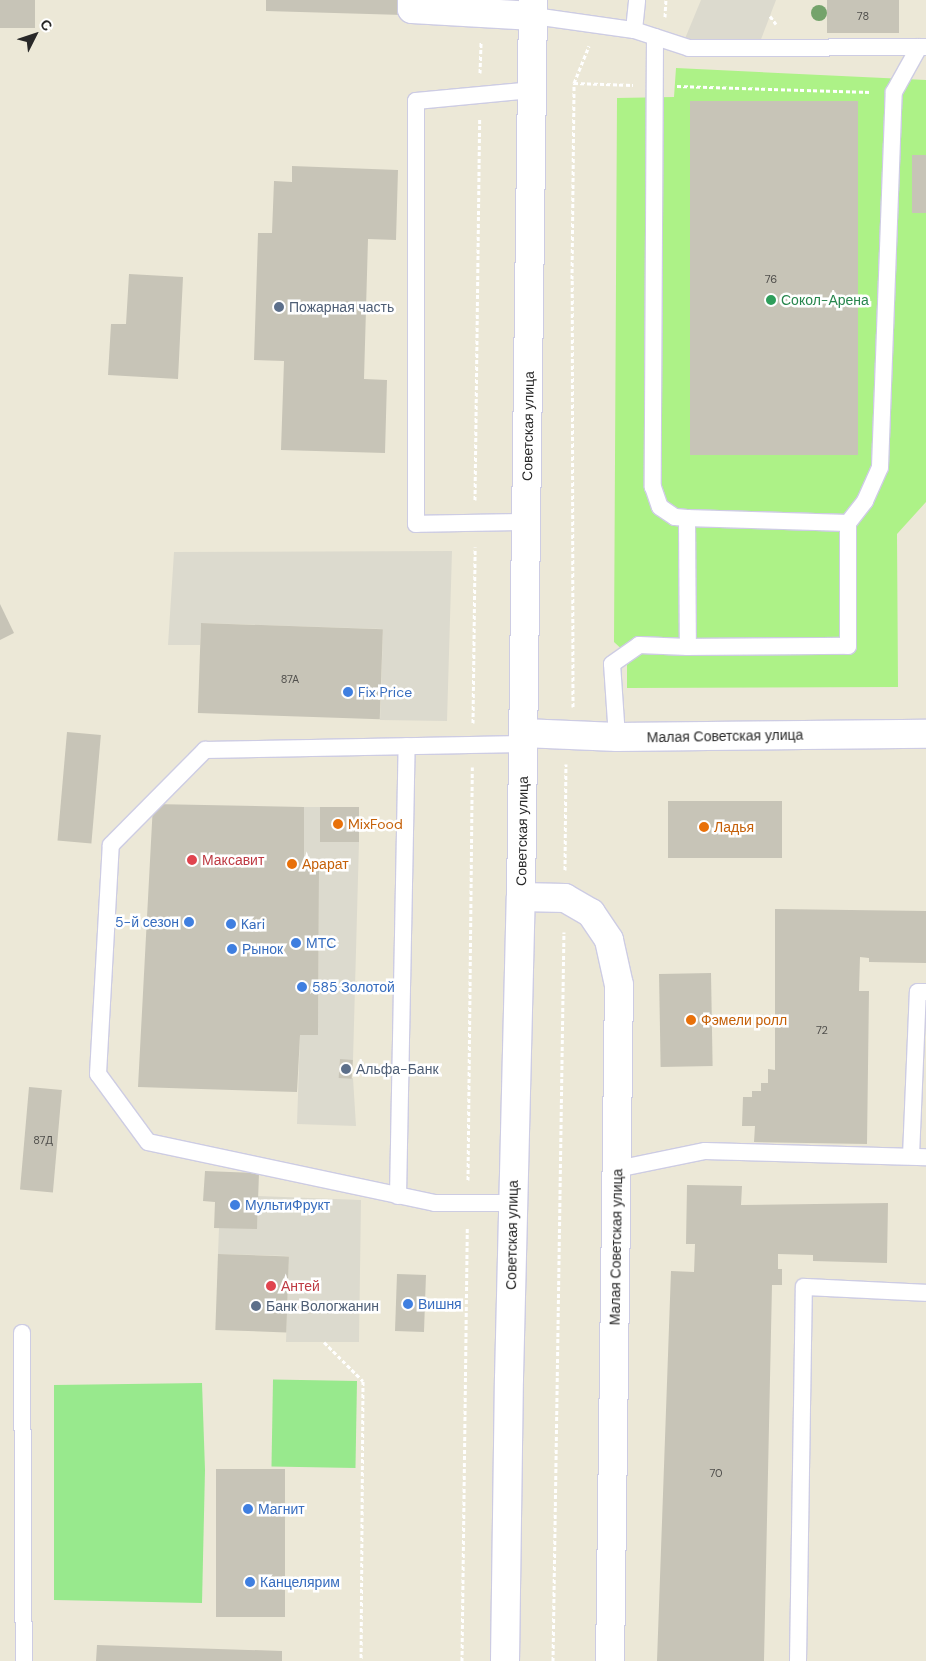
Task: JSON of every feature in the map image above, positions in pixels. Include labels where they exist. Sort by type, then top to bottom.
[{"type":"main road","points":[[412,0],[412,9],[481,13],[534,8]]},
{"type":"main road","name":"Советская улица","points":[[506,1661],[513,1202],[521,897],[534,8]]},
{"type":"main road","name":"Малая Советская улица","points":[[523,738],[573,736],[926,734]]},
{"type":"main road","name":"Малая Советская улица","points":[[521,897],[565,898],[591,912],[609,940],[619,985],[610,1661]]},
{"type":"lane","points":[[634,30],[637,0]]},
{"type":"lane","points":[[534,8],[598,24],[634,30],[689,48],[923,47]]},
{"type":"lane","points":[[654,37],[653,487],[660,507],[675,518],[848,523]]},
{"type":"lane","points":[[617,737],[612,664],[639,645],[688,647],[848,646],[848,523],[866,501],[880,467],[894,92],[923,47]]},
{"type":"lane","points":[[526,522],[416,524],[416,101],[532,90]]},
{"type":"lane","points":[[687,518],[688,647]]},
{"type":"lane","points":[[513,1202],[435,1203],[148,1142],[98,1074],[111,844],[204,750],[407,746],[523,738]]},
{"type":"lane","points":[[398,1196],[407,746]]},
{"type":"lane","points":[[617,1168],[705,1151],[919,1156],[918,992],[926,992]]},
{"type":"lane","points":[[798,1661],[804,1287],[926,1293]]},
{"type":"lane","points":[[22,1333],[24,1661]]},
{"type":"path","points":[[473,733],[481,13]]},
{"type":"path","points":[[553,1661],[566,752],[573,736],[572,279],[574,83],[598,24]]},
{"type":"path","points":[[574,83],[638,85]]},
{"type":"path","points":[[675,86],[894,92]]},
{"type":"path","points":[[468,1182],[472,763]]},
{"type":"path","points":[[462,1661],[467,1222]]},
{"type":"path","points":[[324,1342],[363,1381],[361,1661]]},
{"type":"green space","name":"Сокол-Арена","points":[[676,68],[926,80],[926,502],[897,534],[898,687],[627,688],[627,654],[614,642],[617,98],[674,97]]},
{"type":"green space","points":[[273,1380],[357,1381],[355,1468],[271,1467]]},
{"type":"green space","points":[[202,1383],[205,1470],[202,1603],[54,1600],[54,1385]]},
{"type":"shaded area","points":[[701,0],[776,0],[760,42],[684,41]]},
{"type":"shaded area","points":[[452,551],[447,721],[380,720],[383,629],[201,623],[200,645],[168,645],[174,552]]},
{"type":"shaded area","points":[[304,807],[320,807],[320,842],[359,842],[353,1060],[340,1060],[339,1078],[353,1078],[356,1126],[297,1124],[300,1035],[318,1034],[319,870],[304,869]]},
{"type":"shaded area","points":[[258,1196],[361,1200],[359,1342],[286,1342],[289,1256],[218,1254],[219,1228],[257,1228]]},
{"type":"building","points":[[0,0],[35,0],[35,28],[0,28]]},
{"type":"building","points":[[266,0],[404,0],[403,15],[266,11]]},
{"type":"building","points":[[827,0],[899,0],[899,33],[827,33]]},
{"type":"building","points":[[690,101],[858,101],[858,455],[690,455]]},
{"type":"building","points":[[912,155],[926,155],[926,213],[912,213]]},
{"type":"building","points":[[292,166],[398,170],[396,240],[368,239],[364,379],[387,380],[385,453],[281,450],[284,361],[254,360],[258,233],[272,233],[274,181],[292,182]]},
{"type":"building","points":[[129,274],[183,277],[178,379],[108,375],[111,324],[126,324]]},
{"type":"building","points":[[0,604],[14,633],[0,640]]},
{"type":"building","points":[[201,623],[383,629],[380,719],[198,713]]},
{"type":"building","points":[[67,732],[101,735],[91,844],[58,841]]},
{"type":"building","points":[[668,801],[782,801],[782,858],[668,858]]},
{"type":"building","name":"Рынок","points":[[153,804],[304,807],[304,869],[319,870],[318,1035],[300,1035],[297,1092],[138,1087]]},
{"type":"building","points":[[320,807],[359,807],[359,842],[320,842]]},
{"type":"building","points":[[775,909],[926,911],[926,963],[869,962],[869,958],[860,957],[859,991],[869,991],[867,1144],[754,1142],[755,1126],[742,1126],[743,1097],[752,1097],[752,1091],[761,1091],[761,1083],[768,1083],[768,1069],[775,1070]]},
{"type":"building","points":[[711,973],[713,1066],[661,1067],[659,974]]},
{"type":"building","name":"Альфа-Банк","points":[[340,1059],[353,1060],[352,1079],[339,1078]]},
{"type":"building","points":[[29,1087],[62,1090],[53,1192],[20,1190]]},
{"type":"building","points":[[205,1171],[259,1173],[257,1229],[214,1228],[215,1202],[203,1201]]},
{"type":"building","points":[[687,1185],[742,1186],[741,1205],[888,1203],[887,1263],[813,1261],[813,1255],[778,1254],[778,1269],[782,1269],[782,1285],[772,1285],[764,1661],[657,1661],[671,1271],[694,1272],[695,1244],[686,1244]]},
{"type":"building","points":[[218,1254],[289,1256],[286,1332],[215,1330]]},
{"type":"building","points":[[397,1274],[426,1275],[424,1332],[395,1331]]},
{"type":"building","points":[[216,1469],[285,1469],[285,1617],[216,1617]]},
{"type":"building","points":[[97,1645],[282,1651],[282,1661],[96,1661]]},
{"type":"place","name":"Сокол-Арена","points":[[771,300]]},
{"type":"place","name":"Пожарная часть","points":[[279,307]]},
{"type":"place","name":"Fix Price","points":[[348,692]]},
{"type":"place","name":"MixFood","points":[[338,824]]},
{"type":"place","name":"Ладья","points":[[704,827]]},
{"type":"place","name":"Максавит","points":[[192,860]]},
{"type":"place","name":"Арарат","points":[[292,864]]},
{"type":"place","name":"5-й сезон","points":[[189,922]]},
{"type":"place","name":"Kari","points":[[231,924]]},
{"type":"place","name":"МТС","points":[[296,943]]},
{"type":"place","name":"Рынок","points":[[232,949]]},
{"type":"place","name":"585 Золотой","points":[[302,987]]},
{"type":"place","name":"Фэмели ролл","points":[[691,1020]]},
{"type":"place","name":"Альфа-Банк","points":[[346,1069]]},
{"type":"place","name":"МультиФрукт","points":[[235,1205]]},
{"type":"place","name":"Антей","points":[[271,1286]]},
{"type":"place","name":"Вишня","points":[[408,1304]]},
{"type":"place","name":"Банк Вологжанин","points":[[256,1306]]},
{"type":"place","name":"Магнит","points":[[248,1509]]},
{"type":"place","name":"Канцелярим","points":[[250,1582]]}]
